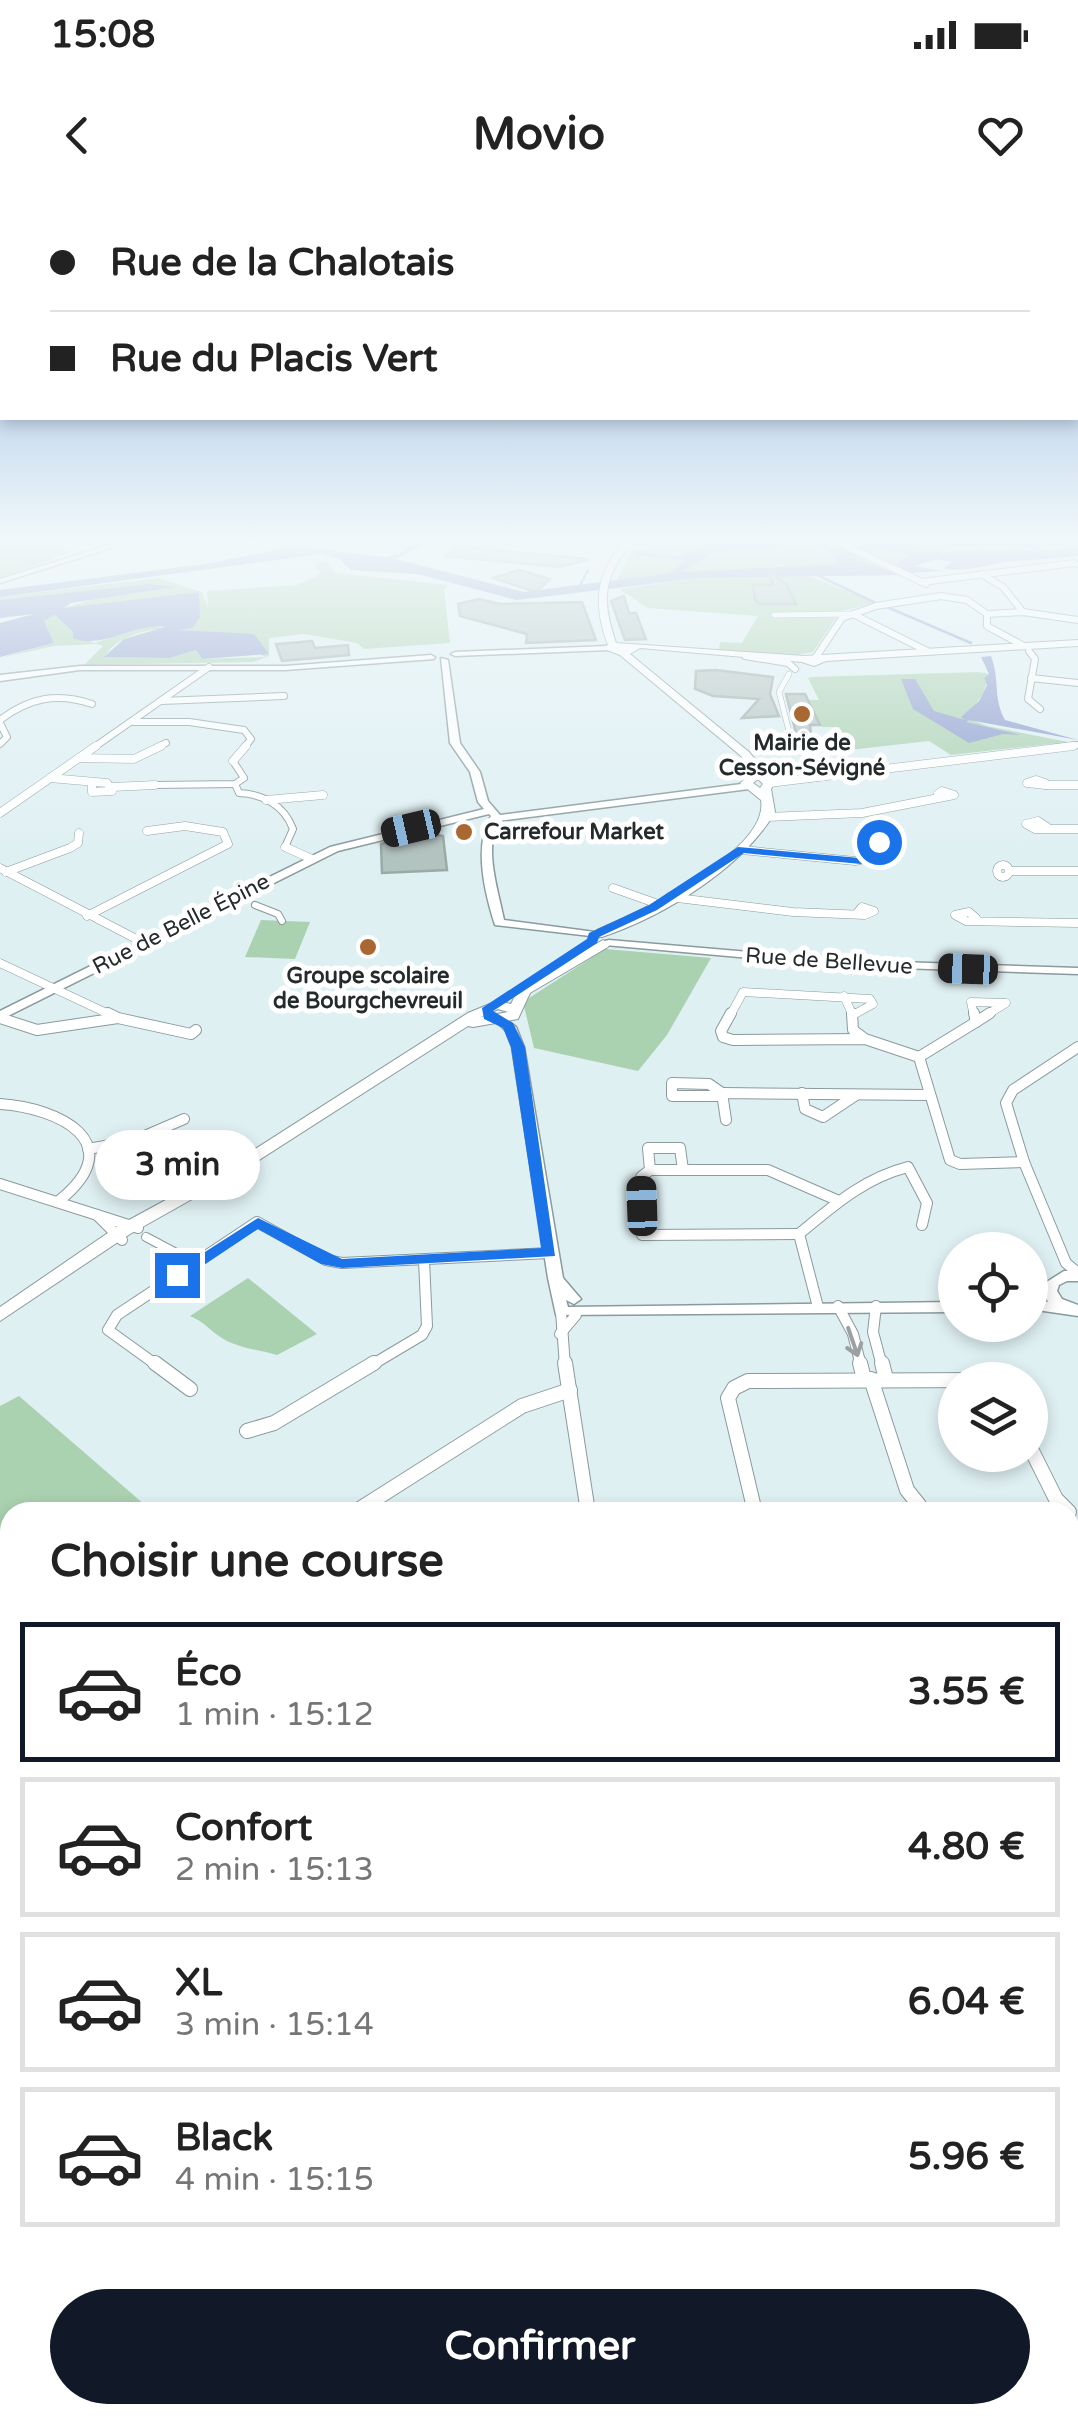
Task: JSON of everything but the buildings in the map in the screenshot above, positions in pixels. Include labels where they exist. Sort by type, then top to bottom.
[{"type":"main road","points":[[0,1315],[408,1060],[470,1025],[501,1013],[527,989],[742,850],[767,817],[759,783],[617,646]]},
{"type":"main road","points":[[624,646],[815,658],[1025,648]]},
{"type":"main road","points":[[815,658],[1078,646]]},
{"type":"street","points":[[431,657],[438,652],[587,646]]},
{"type":"street","points":[[791,740],[779,692],[792,672],[815,658],[823,646]]},
{"type":"street","points":[[917,646],[927,651]]},
{"type":"street","points":[[1021,646],[1036,659],[1028,699],[1049,714]]},
{"type":"street","points":[[0,678],[95,667],[284,668],[431,657],[444,660],[455,654]]},
{"type":"street","points":[[731,654],[780,661],[792,672]]},
{"type":"street","points":[[444,660],[455,742],[474,772],[480,796],[492,816],[487,840]]},
{"type":"street","points":[[95,667],[193,671],[208,668]]},
{"type":"street","points":[[0,813],[208,668]]},
{"type":"street","points":[[170,695],[193,671]]},
{"type":"street","points":[[1031,678],[1078,683]]},
{"type":"street","points":[[161,701],[284,696]]},
{"type":"street","points":[[0,744],[7,737],[0,721],[36,698],[78,698],[92,704]]},
{"type":"street","points":[[190,722],[199,718]]},
{"type":"street","points":[[133,722],[190,722],[244,730],[260,724]]},
{"type":"street","points":[[50,778],[92,782],[92,792],[112,791],[112,787],[235,784],[244,778],[233,761],[251,739],[244,730]]},
{"type":"street","points":[[79,758],[134,759],[166,743]]},
{"type":"street","points":[[492,816],[1076,745]]},
{"type":"street","points":[[235,784],[239,793],[255,792],[266,800],[323,795]]},
{"type":"street","points":[[1046,784],[1078,785]]},
{"type":"street","points":[[480,796],[473,818],[487,840]]},
{"type":"street","points":[[767,817],[862,813],[942,797]]},
{"type":"street","name":"Rue de Belle Épine","points":[[266,800],[292,822],[285,847],[312,859]]},
{"type":"street","name":"Rue de Belle Épine","points":[[0,1017],[312,859],[363,839],[492,816]]},
{"type":"street","points":[[87,916],[228,844],[223,832],[212,828],[162,827],[147,831]]},
{"type":"street","points":[[1047,827],[1078,829]]},
{"type":"street","points":[[3,870],[70,848],[78,843],[79,833]]},
{"type":"street","name":"Rue de Bellevue","points":[[487,840],[500,923],[701,950],[880,965],[1078,971]]},
{"type":"street","points":[[742,850],[861,861],[881,856],[886,844]]},
{"type":"street","points":[[3,870],[144,943]]},
{"type":"street","points":[[1012,870],[1078,871]]},
{"type":"street","points":[[613,888],[664,900],[857,913]]},
{"type":"street","points":[[256,905],[278,914],[282,921]]},
{"type":"street","points":[[976,918],[1078,923]]},
{"type":"street","name":"Rue de Belle Épine","points":[[0,964],[118,1018],[191,1034],[196,1030]]},
{"type":"street","points":[[854,1015],[872,1004],[870,999],[743,992],[721,1031],[722,1037],[818,1042],[865,1039]]},
{"type":"street","points":[[844,996],[854,1015],[853,1030],[865,1039],[919,1058]]},
{"type":"street","points":[[501,1013],[518,1047],[555,1278],[573,1307]]},
{"type":"street","name":"Rue de Belle Épine","points":[[0,1017],[37,1030],[118,1018]]},
{"type":"street","points":[[919,1058],[976,1022]]},
{"type":"street","points":[[1074,1310],[1056,1302],[1050,1291],[1052,1283],[1072,1272],[1024,1162],[1008,1110],[1009,1097],[1078,1047]]},
{"type":"street","points":[[919,1058],[950,1160],[960,1164],[1024,1162]]},
{"type":"street","points":[[802,1093],[805,1110],[823,1118],[858,1094]]},
{"type":"street","points":[[726,1120],[722,1094],[929,1095]]},
{"type":"street","points":[[0,1104],[60,1116],[75,1127],[88,1150],[90,1168],[81,1183],[60,1200]]},
{"type":"street","points":[[88,1150],[134,1141],[184,1119]]},
{"type":"street","points":[[650,1170],[648,1148],[680,1148],[683,1170]]},
{"type":"street","points":[[839,1201],[768,1170],[650,1170],[640,1177],[642,1235],[799,1234],[884,1170],[908,1167],[927,1203],[922,1225]]},
{"type":"street","points":[[0,1184],[60,1200],[131,1233]]},
{"type":"street","points":[[97,1215],[195,1263]]},
{"type":"street","points":[[190,1388],[108,1330],[118,1315],[258,1222],[326,1260],[424,1260],[549,1253]]},
{"type":"street","points":[[799,1234],[818,1307]]},
{"type":"street","points":[[247,1431],[274,1422],[422,1335],[427,1326],[424,1260]]},
{"type":"street","points":[[1048,1305],[1074,1310]]},
{"type":"street","points":[[838,1306],[853,1334],[907,1490],[917,1502]]},
{"type":"street","points":[[876,1306],[873,1332],[886,1379]]},
{"type":"street","points":[[573,1307],[938,1307]]},
{"type":"street","points":[[573,1307],[560,1334],[587,1502]]},
{"type":"street","points":[[753,1502],[728,1398],[734,1388],[748,1381],[938,1380]]},
{"type":"street","points":[[371,1502],[522,1406],[570,1390]]},
{"type":"street","points":[[1042,1472],[1059,1502]]},
{"type":"green space","points":[[44,646],[60,646],[54,646],[0,658]]},
{"type":"green space","points":[[102,646],[114,646],[105,657],[170,658],[196,650],[202,659],[266,657],[241,646],[269,646],[269,656],[253,662],[84,665]]},
{"type":"green space","points":[[360,646],[411,646],[364,649]]},
{"type":"green space","points":[[720,646],[817,646],[813,652],[797,655],[719,650]]},
{"type":"green space","points":[[989,674],[985,687],[976,704],[962,716],[987,726],[1068,742],[951,755],[929,741],[849,750],[839,727],[822,727],[817,719],[809,719],[795,700],[819,700],[808,678],[812,677]]},
{"type":"green space","points":[[261,920],[310,922],[295,959],[245,957]]},
{"type":"green space","points":[[605,949],[711,958],[667,1035],[638,1071],[534,1048],[524,1006],[529,998]]},
{"type":"green space","points":[[248,1278],[317,1334],[277,1355],[228,1341],[190,1316]]},
{"type":"green space","points":[[19,1396],[141,1502],[0,1502],[0,1406]]},
{"type":"water","points":[[0,646],[43,646],[0,657]]},
{"type":"water","points":[[117,646],[263,646],[269,654],[202,659],[196,650],[170,658],[104,657]]},
{"type":"water","points":[[991,656],[1005,720],[1078,740],[969,720],[966,722],[1021,735],[1003,734],[969,743],[913,709],[901,679],[915,679],[934,711],[965,720],[961,717],[979,701],[987,685],[984,678],[989,674],[981,657]]},
{"type":"place","name":"Mairie de Cesson-Sévigné","points":[[802,714]]},
{"type":"place","name":"Carrefour Market","points":[[464,832]]},
{"type":"place","name":"Groupe scolaire de Bourgchevreuil","points":[[368,947]]},
{"type":"route","points":[[177,1275],[258,1222],[326,1260],[342,1264],[549,1253],[518,1047],[512,1030],[501,1020],[488,1016],[486,1010],[500,1005],[512,991],[592,941],[593,936],[653,907],[742,850],[795,858],[861,861],[881,856],[886,844],[879,842]]}]
